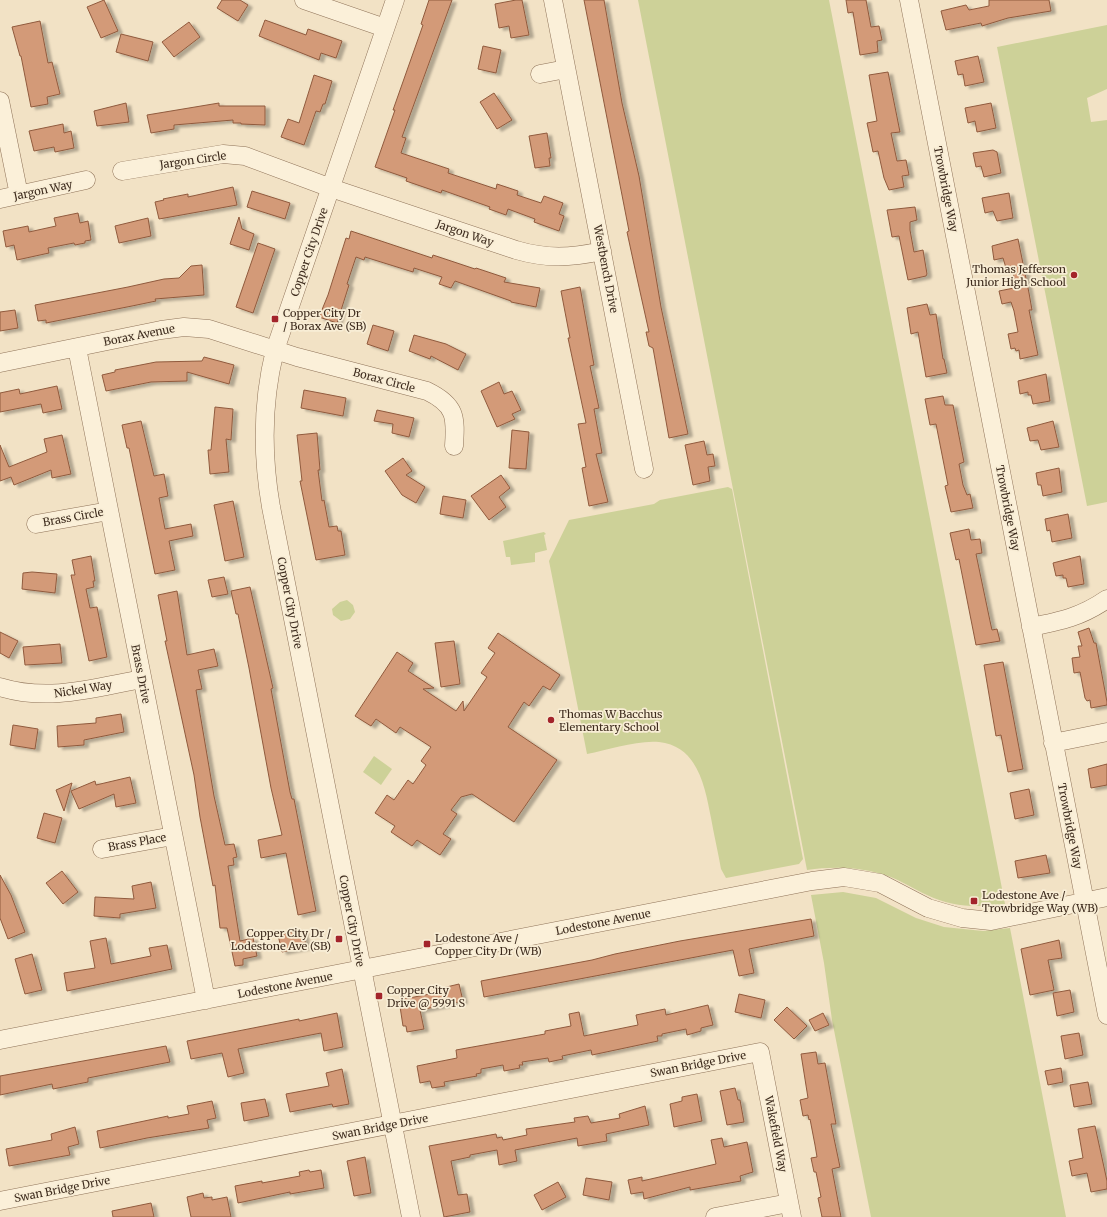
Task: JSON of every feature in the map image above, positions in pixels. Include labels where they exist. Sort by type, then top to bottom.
[{"type":"street","points":[[304,0],[386,28]]},
{"type":"street","name":"Copper City Drive","points":[[395,0],[276,350],[266,403],[264,443],[267,484],[410,1217]]},
{"type":"street","name":"Westbench Drive","points":[[553,0],[644,469]]},
{"type":"street","name":"Trowbridge Way","points":[[909,0],[1107,1015]]},
{"type":"street","points":[[540,74],[566,69]]},
{"type":"street","points":[[0,101],[19,195]]},
{"type":"street","name":"Jargon Circle","points":[[122,171],[223,154],[245,156],[331,188]]},
{"type":"street","name":"Jargon Way","points":[[0,198],[86,180]]},
{"type":"street","name":"Jargon Way","points":[[331,188],[534,255],[565,257],[602,251]]},
{"type":"street","name":"Borax Avenue","points":[[0,363],[161,330],[197,327],[209,329],[276,350]]},
{"type":"street","name":"Brass Drive","points":[[77,348],[206,1000]]},
{"type":"street","name":"Borax Circle","points":[[276,350],[427,391],[438,396],[448,404],[454,416],[454,446]]},
{"type":"street","name":"Brass Circle","points":[[36,524],[110,511]]},
{"type":"street","points":[[1031,627],[1066,620],[1087,612],[1107,599]]},
{"type":"street","name":"Nickel Way","points":[[0,687],[26,694],[44,695],[61,694],[142,679]]},
{"type":"street","points":[[1053,743],[1107,732]]},
{"type":"street","name":"Brass Place","points":[[102,848],[173,836]]},
{"type":"street","name":"Lodestone Avenue","points":[[0,1039],[362,970],[812,881],[844,877],[880,883],[928,908],[962,918],[990,921],[1107,897]]},
{"type":"street","name":"Swan Bridge Drive","points":[[0,1201],[760,1052]]},
{"type":"street","name":"Wakefield Way","points":[[760,1052],[791,1210]]},
{"type":"street","points":[[715,1217],[791,1210]]},
{"type":"green space","points":[[638,0],[829,0],[1005,904],[965,906],[946,902],[927,895],[893,878],[858,869],[828,868],[807,870]]},
{"type":"green space","name":"Thomas Jefferson Junior High School","points":[[1107,25],[1107,89],[1087,98],[1091,122],[1107,120],[1107,502],[1087,506],[997,47]]},
{"type":"green space","points":[[728,487],[732,489],[803,859],[799,864],[726,878],[721,869],[709,806],[702,781],[691,760],[683,751],[672,745],[659,742],[641,742],[587,754],[549,561],[569,520],[654,504],[660,500]]},
{"type":"green space","points":[[544,532],[546,534],[544,535],[547,550],[535,553],[535,562],[511,565],[510,557],[506,557],[503,541]]},
{"type":"green space","points":[[347,600],[353,605],[355,612],[350,619],[341,621],[333,615],[332,609],[340,602]]},
{"type":"green space","points":[[374,756],[392,769],[381,785],[363,772]]},
{"type":"green space","points":[[843,892],[876,898],[916,918],[944,927],[983,931],[1010,928],[1066,1217],[871,1217],[832,1020],[824,963],[811,895]]},
{"type":"building","points":[[104,0],[118,31],[101,38],[87,7]]},
{"type":"building","points":[[222,0],[240,0],[248,5],[238,21],[217,8]]},
{"type":"building","points":[[429,0],[452,0],[402,137],[406,138],[401,153],[449,169],[448,173],[496,189],[497,184],[518,191],[517,195],[541,203],[544,196],[563,203],[559,214],[564,216],[559,231],[534,222],[535,219],[508,209],[506,215],[489,209],[490,207],[442,190],[441,193],[406,181],[407,178],[375,167],[395,110],[393,110],[423,25],[421,24]]},
{"type":"building","points":[[522,0],[529,35],[511,38],[509,26],[499,28],[495,4]]},
{"type":"building","points":[[584,0],[604,0],[622,103],[639,176],[661,307],[688,434],[669,438],[653,348],[649,346],[646,332],[649,332],[627,232],[629,231]]},
{"type":"building","points":[[846,0],[866,0],[871,27],[879,26],[882,40],[877,41],[878,52],[860,55],[853,12],[848,13]]},
{"type":"building","points":[[989,0],[1049,0],[1051,11],[1008,18],[982,26],[981,23],[946,30],[941,11],[966,5],[969,10],[989,6]]},
{"type":"building","points":[[265,20],[306,35],[308,29],[342,41],[336,58],[321,53],[319,60],[259,36]]},
{"type":"building","points":[[40,21],[48,63],[52,62],[60,94],[47,97],[48,104],[31,107],[21,56],[12,27]]},
{"type":"building","points":[[189,22],[200,37],[174,57],[162,42]]},
{"type":"building","points":[[121,34],[153,42],[148,61],[116,52]]},
{"type":"building","points":[[483,46],[501,50],[496,73],[478,69]]},
{"type":"building","points":[[978,56],[984,82],[965,86],[963,74],[958,75],[955,61]]},
{"type":"building","points":[[888,72],[900,132],[891,133],[897,161],[906,160],[909,175],[902,176],[904,187],[889,190],[884,178],[878,151],[873,152],[867,123],[877,121],[869,75]]},
{"type":"building","points":[[314,75],[332,81],[325,104],[323,104],[320,112],[316,111],[304,145],[281,137],[288,119],[299,123]]},
{"type":"building","points":[[494,93],[512,120],[497,129],[480,102]]},
{"type":"building","points":[[126,103],[129,122],[97,126],[94,111]]},
{"type":"building","points":[[219,103],[219,106],[265,106],[265,125],[233,123],[233,120],[174,125],[174,129],[151,133],[147,115]]},
{"type":"building","points":[[991,103],[996,128],[977,132],[975,121],[968,123],[965,108]]},
{"type":"building","points":[[63,124],[64,133],[71,131],[74,148],[55,152],[54,147],[34,151],[29,131]]},
{"type":"building","points":[[547,133],[551,158],[549,158],[550,166],[535,168],[529,136]]},
{"type":"building","points":[[993,150],[997,152],[1001,173],[984,177],[981,166],[976,167],[973,153]]},
{"type":"building","points":[[233,187],[237,205],[159,219],[155,202],[188,194],[188,197]]},
{"type":"building","points":[[252,191],[290,203],[285,219],[247,207]]},
{"type":"building","points":[[1009,193],[1013,218],[997,221],[993,211],[985,213],[982,198]]},
{"type":"building","points":[[915,207],[917,220],[910,222],[910,230],[914,252],[923,250],[927,274],[926,276],[908,280],[899,236],[892,237],[887,210]]},
{"type":"building","points":[[78,213],[80,223],[88,221],[91,240],[85,241],[85,243],[75,245],[74,243],[48,248],[49,253],[17,260],[14,245],[6,247],[3,231],[28,226],[29,232],[56,226],[54,218]]},
{"type":"building","points":[[239,217],[242,229],[254,234],[249,250],[230,244]]},
{"type":"building","points":[[148,218],[151,236],[119,243],[115,226]]},
{"type":"building","points":[[351,231],[432,258],[433,255],[506,278],[504,282],[540,288],[536,307],[511,302],[455,281],[451,288],[439,284],[442,277],[414,268],[413,272],[365,257],[364,260],[356,257],[337,323],[319,317],[328,295],[346,238],[349,239]]},
{"type":"building","points":[[1018,239],[1032,310],[1029,310],[1038,355],[1020,359],[1019,350],[1016,351],[1015,348],[1011,349],[1008,334],[1018,332],[1014,311],[1011,302],[1002,304],[999,291],[1014,288],[1013,267],[1006,268],[1003,258],[994,260],[992,246]]},
{"type":"building","points":[[258,243],[275,249],[253,313],[236,307]]},
{"type":"building","points":[[202,265],[204,295],[155,299],[156,301],[46,323],[46,320],[38,321],[35,305],[164,279],[179,278],[191,266]]},
{"type":"building","points":[[580,287],[594,365],[590,366],[599,408],[594,409],[602,453],[596,454],[608,502],[589,506],[582,468],[586,467],[578,424],[586,423],[568,338],[570,338],[561,291]]},
{"type":"building","points":[[927,304],[930,315],[936,314],[943,359],[947,373],[926,377],[918,332],[911,334],[907,308]]},
{"type":"building","points":[[15,310],[18,328],[0,331],[0,312]]},
{"type":"building","points":[[373,325],[394,331],[388,351],[367,344]]},
{"type":"building","points":[[414,335],[446,344],[466,354],[458,370],[431,356],[430,359],[409,351]]},
{"type":"building","points":[[204,357],[234,365],[229,384],[187,372],[187,381],[151,382],[106,391],[102,375],[115,372],[115,370],[156,362],[202,361]]},
{"type":"building","points":[[1046,374],[1050,401],[1033,404],[1031,395],[1028,395],[1028,392],[1020,394],[1018,381]]},
{"type":"building","points":[[499,382],[504,394],[512,391],[521,410],[512,414],[515,419],[497,427],[481,391]]},
{"type":"building","points":[[57,386],[62,409],[43,413],[41,404],[0,412],[0,393],[19,389],[20,394]]},
{"type":"building","points":[[304,390],[346,398],[343,416],[301,408]]},
{"type":"building","points":[[943,396],[945,405],[953,405],[964,462],[959,464],[963,485],[967,495],[970,494],[973,508],[951,512],[945,486],[948,485],[936,424],[930,425],[925,399]]},
{"type":"building","points":[[215,407],[233,409],[231,440],[226,439],[229,472],[210,474],[208,450],[211,450]]},
{"type":"building","points":[[377,410],[414,418],[409,437],[392,433],[393,424],[374,421]]},
{"type":"building","points":[[141,421],[154,476],[164,474],[168,496],[159,498],[165,529],[191,524],[193,536],[169,541],[175,570],[155,574],[129,448],[127,448],[122,425]]},
{"type":"building","points":[[1053,421],[1059,447],[1041,450],[1038,440],[1030,441],[1027,428]]},
{"type":"building","points":[[512,430],[529,432],[526,469],[509,468]]},
{"type":"building","points":[[317,433],[320,470],[318,470],[322,501],[324,500],[329,527],[337,526],[338,531],[341,531],[345,555],[316,560],[300,481],[302,481],[297,435]]},
{"type":"building","points":[[62,435],[71,474],[52,478],[51,470],[14,485],[11,477],[0,481],[0,445],[9,467],[47,452],[44,439]]},
{"type":"building","points":[[704,441],[707,455],[713,454],[715,466],[708,467],[710,481],[693,485],[685,445]]},
{"type":"building","points":[[403,458],[412,471],[406,475],[425,487],[416,503],[402,495],[385,471]]},
{"type":"building","points":[[1059,468],[1062,492],[1043,496],[1041,485],[1038,485],[1036,473]]},
{"type":"building","points":[[501,475],[510,488],[499,497],[506,507],[489,520],[471,496]]},
{"type":"building","points":[[443,496],[466,500],[463,518],[440,514]]},
{"type":"building","points":[[233,501],[244,557],[225,561],[214,505]]},
{"type":"building","points":[[1068,514],[1072,538],[1052,542],[1050,530],[1047,531],[1045,519]]},
{"type":"building","points":[[969,529],[971,540],[980,539],[982,553],[976,554],[992,630],[997,629],[1000,641],[976,645],[959,559],[956,560],[950,533]]},
{"type":"building","points":[[91,556],[95,581],[93,581],[94,587],[86,589],[90,608],[97,607],[107,657],[89,661],[71,575],[75,575],[72,560]]},
{"type":"building","points":[[1080,556],[1084,584],[1068,587],[1066,578],[1063,578],[1063,575],[1056,576],[1053,563]]},
{"type":"building","points":[[32,572],[57,574],[55,593],[22,589],[23,573]]},
{"type":"building","points":[[224,577],[228,594],[212,597],[208,580]]},
{"type":"building","points":[[250,587],[273,688],[271,689],[290,792],[292,799],[294,799],[316,911],[298,915],[286,853],[261,858],[258,840],[282,835],[271,788],[238,614],[236,614],[231,591]]},
{"type":"building","points":[[177,591],[187,655],[214,649],[218,666],[198,670],[202,689],[196,690],[214,796],[225,845],[234,844],[237,857],[233,858],[234,865],[228,866],[240,941],[253,938],[257,956],[243,959],[243,965],[235,966],[227,928],[220,928],[215,885],[213,886],[194,775],[165,641],[167,641],[158,595]]},
{"type":"building","points":[[1089,628],[1094,643],[1096,643],[1107,702],[1107,705],[1091,708],[1090,700],[1087,701],[1085,698],[1080,672],[1074,673],[1072,658],[1080,657],[1078,646],[1082,646],[1078,632]]},
{"type":"building","points":[[0,632],[18,641],[9,658],[0,653]]},
{"type":"building","name":"Thomas W Bacchus Elementary School","points":[[498,633],[560,675],[550,690],[543,686],[529,706],[524,702],[508,727],[557,760],[514,822],[472,794],[461,797],[451,810],[457,814],[443,834],[451,839],[440,855],[417,840],[412,846],[391,832],[395,826],[375,813],[387,795],[394,800],[408,780],[413,784],[426,765],[421,761],[431,747],[400,727],[396,733],[376,719],[371,726],[355,716],[397,652],[413,663],[408,671],[434,688],[423,689],[456,711],[463,701],[464,711],[487,677],[481,673],[495,653],[488,648]]},
{"type":"building","points":[[454,641],[460,684],[441,687],[435,643]]},
{"type":"building","points":[[60,644],[62,663],[25,665],[23,647]]},
{"type":"building","points":[[1003,662],[1023,769],[1008,772],[1001,735],[996,736],[984,665]]},
{"type":"building","points":[[121,714],[124,732],[84,740],[84,745],[58,747],[57,726],[96,723],[96,718]]},
{"type":"building","points":[[13,725],[38,729],[35,749],[10,745]]},
{"type":"building","points":[[1107,764],[1107,785],[1091,788],[1088,769]]},
{"type":"building","points":[[130,777],[136,803],[116,807],[114,794],[79,809],[71,791],[95,781],[96,785]]},
{"type":"building","points":[[72,783],[64,811],[56,790]]},
{"type":"building","points":[[1029,789],[1034,815],[1015,819],[1010,793]]},
{"type":"building","points":[[44,813],[62,818],[55,843],[37,838]]},
{"type":"building","points":[[1046,855],[1050,873],[1018,878],[1015,861]]},
{"type":"building","points":[[62,871],[78,892],[63,904],[46,883]]},
{"type":"building","points":[[0,875],[11,895],[25,932],[8,939],[0,918]]},
{"type":"building","points":[[151,882],[156,908],[120,914],[120,918],[94,916],[95,897],[134,899],[132,886]]},
{"type":"building","points":[[811,919],[814,936],[749,949],[754,973],[739,976],[733,950],[484,997],[481,981],[592,960],[680,941]]},
{"type":"building","points":[[303,930],[306,947],[282,952],[278,935]]},
{"type":"building","points":[[106,938],[111,964],[151,956],[149,948],[167,945],[172,969],[67,991],[64,973],[95,968],[90,941]]},
{"type":"building","points":[[1059,940],[1062,958],[1048,960],[1054,990],[1030,995],[1021,949]]},
{"type":"building","points":[[32,954],[42,990],[25,994],[15,959]]},
{"type":"building","points":[[459,984],[463,1001],[420,1010],[424,1029],[407,1032],[406,1026],[403,1026],[399,1000],[435,993],[434,990]]},
{"type":"building","points":[[1070,990],[1074,1012],[1057,1016],[1053,993]]},
{"type":"building","points":[[739,994],[765,1000],[761,1018],[735,1012]]},
{"type":"building","points":[[708,1005],[713,1025],[701,1028],[701,1031],[687,1035],[686,1029],[657,1036],[658,1041],[592,1055],[591,1050],[562,1056],[563,1059],[549,1062],[548,1058],[522,1062],[523,1065],[519,1065],[520,1068],[504,1071],[503,1065],[481,1069],[481,1073],[476,1074],[477,1076],[444,1082],[445,1086],[432,1088],[430,1081],[420,1083],[417,1066],[457,1058],[456,1050],[545,1034],[545,1031],[571,1026],[569,1014],[579,1012],[584,1036],[638,1025],[636,1015],[665,1009],[666,1015]]},
{"type":"building","points":[[787,1007],[807,1026],[794,1039],[774,1020]]},
{"type":"building","points":[[337,1013],[343,1047],[324,1051],[321,1033],[238,1049],[244,1073],[228,1077],[222,1053],[191,1059],[187,1041]]},
{"type":"building","points":[[823,1013],[829,1025],[815,1031],[809,1020]]},
{"type":"building","points":[[1079,1033],[1083,1055],[1065,1059],[1061,1036]]},
{"type":"building","points":[[166,1046],[170,1062],[88,1078],[88,1082],[53,1089],[52,1084],[0,1095],[0,1076]]},
{"type":"building","points":[[816,1052],[818,1064],[825,1063],[836,1124],[831,1124],[840,1167],[832,1169],[841,1217],[822,1217],[818,1198],[821,1197],[816,1172],[814,1172],[811,1158],[817,1157],[815,1145],[810,1119],[809,1120],[808,1115],[803,1116],[800,1100],[808,1098],[801,1054]]},
{"type":"building","points":[[1061,1068],[1063,1082],[1048,1085],[1045,1071]]},
{"type":"building","points":[[342,1069],[349,1104],[333,1107],[332,1104],[290,1112],[286,1094],[329,1086],[326,1073]]},
{"type":"building","points":[[1088,1082],[1092,1104],[1074,1107],[1070,1085]]},
{"type":"building","points":[[735,1088],[738,1100],[740,1100],[744,1122],[727,1125],[720,1091]]},
{"type":"building","points":[[697,1094],[702,1121],[674,1127],[670,1104],[682,1101],[682,1097]]},
{"type":"building","points":[[265,1099],[269,1116],[244,1121],[241,1103]]},
{"type":"building","points":[[212,1101],[216,1118],[207,1120],[209,1128],[147,1138],[100,1148],[97,1131],[168,1116],[168,1118],[189,1114],[187,1106]]},
{"type":"building","points":[[645,1106],[649,1125],[606,1134],[607,1141],[578,1146],[577,1138],[515,1150],[517,1161],[499,1165],[497,1150],[470,1155],[470,1157],[451,1161],[458,1195],[467,1194],[470,1212],[444,1217],[429,1146],[496,1134],[497,1138],[502,1137],[503,1140],[527,1135],[526,1129],[575,1122],[574,1118],[588,1116],[591,1123],[620,1118],[619,1114]]},
{"type":"building","points":[[1095,1126],[1107,1181],[1107,1189],[1091,1192],[1087,1173],[1072,1176],[1069,1161],[1083,1158],[1078,1129]]},
{"type":"building","points":[[75,1127],[79,1144],[68,1147],[70,1155],[9,1166],[6,1149],[52,1140],[51,1134]]},
{"type":"building","points":[[722,1138],[724,1147],[747,1142],[753,1172],[740,1176],[741,1181],[690,1190],[690,1187],[644,1199],[643,1192],[631,1194],[628,1180],[642,1177],[642,1181],[716,1164],[711,1140]]},
{"type":"building","points":[[365,1157],[371,1193],[354,1196],[347,1161]]},
{"type":"building","points":[[309,1170],[310,1172],[321,1170],[324,1188],[290,1194],[290,1192],[238,1203],[235,1186],[300,1176],[299,1172]]},
{"type":"building","points":[[586,1178],[612,1182],[609,1200],[583,1195]]},
{"type":"building","points":[[558,1182],[566,1197],[542,1210],[534,1195]]},
{"type":"building","points":[[203,1193],[204,1198],[212,1197],[212,1200],[227,1197],[231,1217],[191,1217],[187,1197]]},
{"type":"building","points":[[151,1203],[154,1217],[113,1217],[112,1211]]},
{"type":"place","name":"Thomas Jefferson Junior High School","points":[[1074,275]]},
{"type":"place","name":"Copper City Dr / Borax Ave (SB)","points":[[275,319]]},
{"type":"place","name":"Thomas W Bacchus Elementary School","points":[[551,720]]},
{"type":"place","name":"Lodestone Ave / Trowbridge Way (WB)","points":[[974,901]]},
{"type":"place","name":"Copper City Dr / Lodestone Ave (SB)","points":[[339,939]]},
{"type":"place","name":"Lodestone Ave / Copper City Dr (WB)","points":[[427,944]]},
{"type":"place","name":"Copper City Drive @ 5991 S","points":[[379,996]]}]
